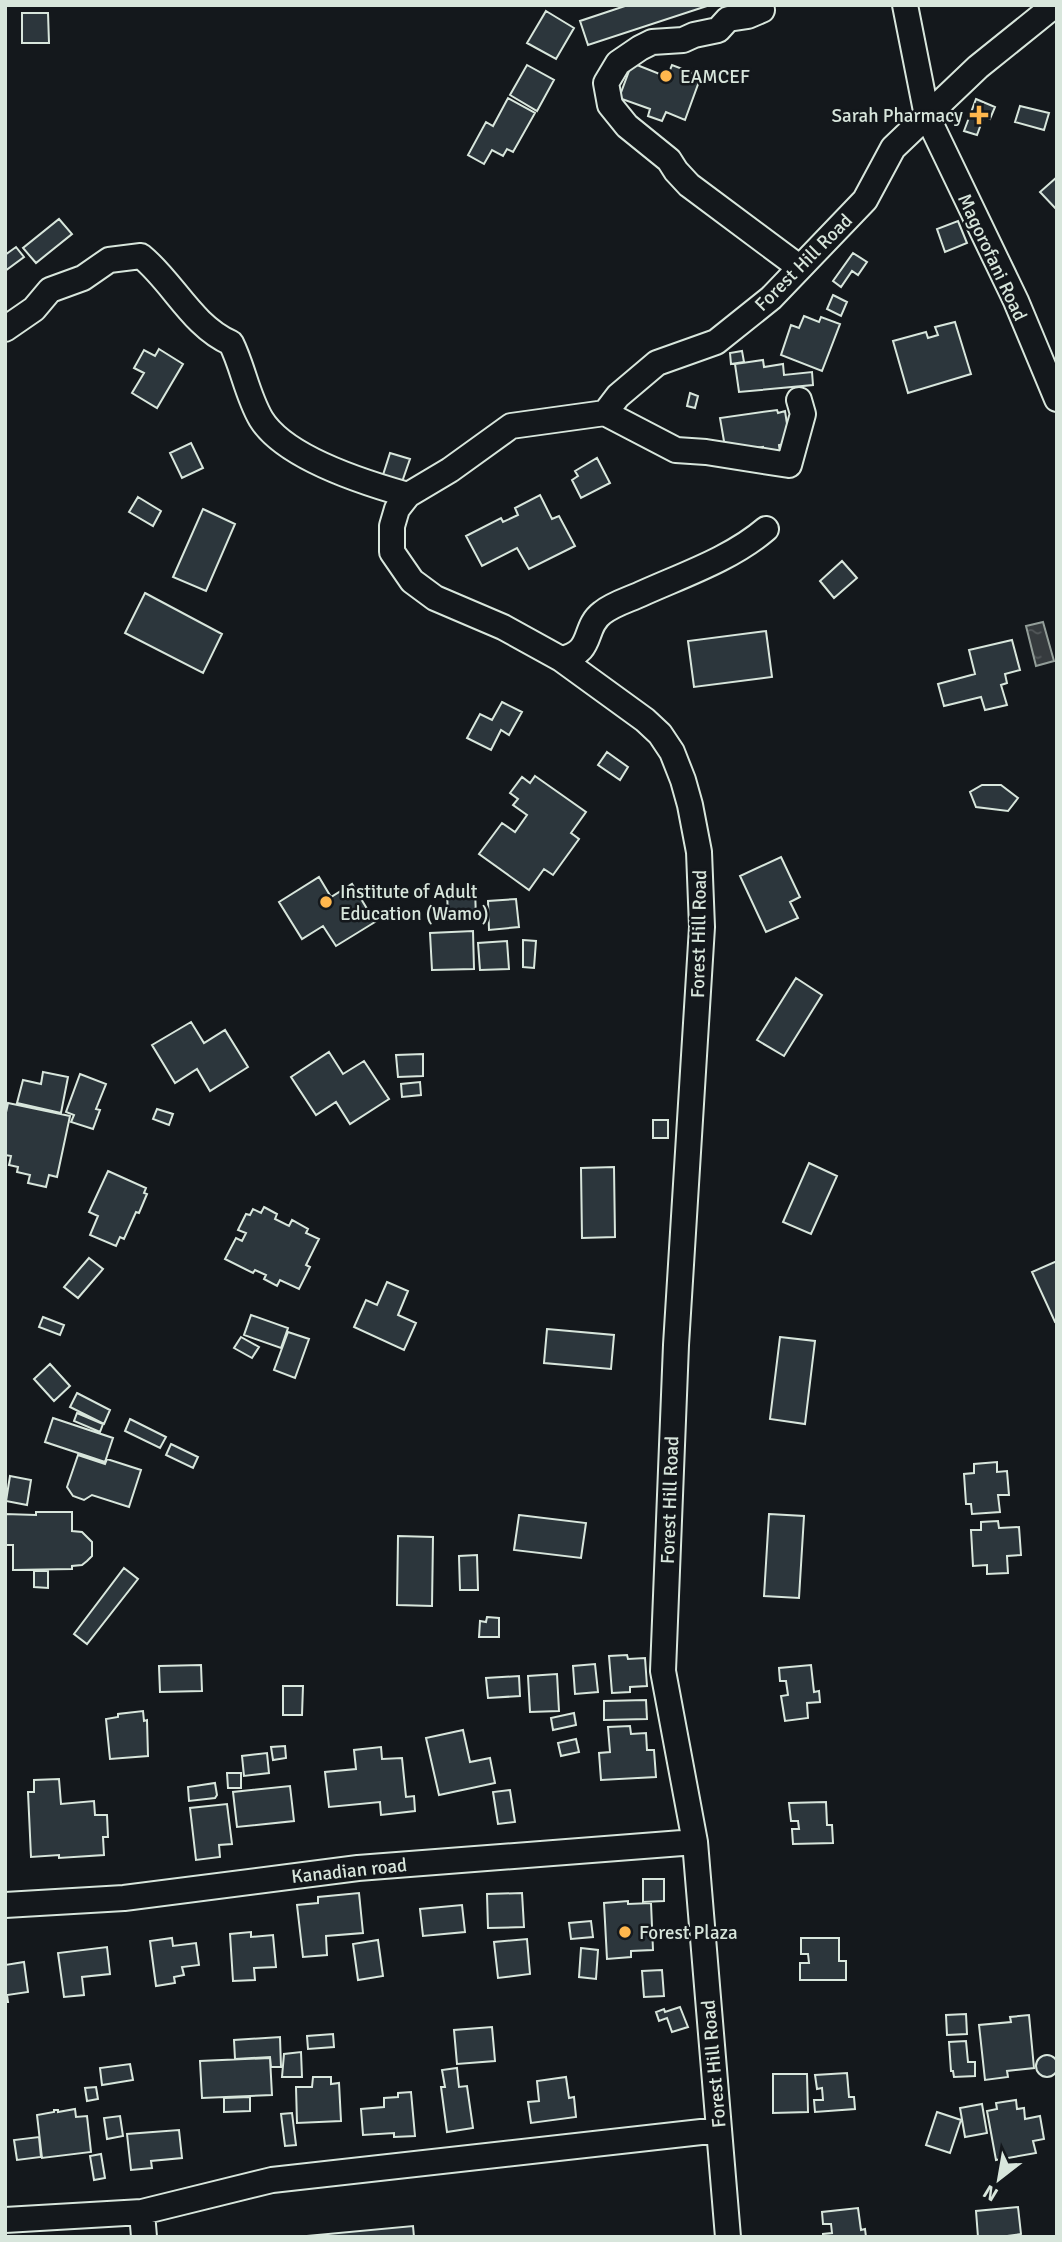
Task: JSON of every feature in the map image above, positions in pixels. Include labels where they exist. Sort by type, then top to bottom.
[{"type":"street","name":"Magorofani Road","points":[[905,5],[927,116],[1016,301],[1057,399]]},
{"type":"street","name":"Forest Hill Road","points":[[605,413],[618,396],[657,363],[716,342],[771,298],[865,200],[893,148],[978,67],[1055,5]]},
{"type":"street","points":[[762,10],[748,16],[728,19],[718,30],[683,40],[652,42],[618,63],[606,83],[610,106],[627,126],[669,160],[689,185],[799,267]]},
{"type":"street","points":[[5,329],[34,309],[50,290],[83,278],[109,260],[141,256],[157,268],[200,321],[218,337],[231,343],[253,403],[264,424],[276,436],[354,480],[408,495],[450,470],[511,426],[605,413],[676,450],[789,465],[803,414],[799,400]]},
{"type":"street","name":"Forest Hill Road","points":[[408,495],[397,509],[392,526],[391,552],[400,567],[412,581],[435,598],[503,627],[561,659],[645,720],[663,737],[683,779],[699,852],[702,927],[676,1345],[663,1671],[695,1842],[728,2237]]},
{"type":"street","points":[[561,659],[572,657],[583,648],[601,613],[749,544],[766,528]]},
{"type":"street","name":"Kanadian road","points":[[5,1905],[124,1898],[358,1868],[695,1842]]},
{"type":"street","points":[[5,2220],[143,2225],[272,2180],[719,2130]]},
{"type":"water","points":[[1043,622],[1054,661],[1036,666],[1026,626]]},
{"type":"building","points":[[628,5],[707,6],[588,45],[580,21]]},
{"type":"building","points":[[546,11],[574,28],[556,59],[527,43]]},
{"type":"building","points":[[22,13],[48,13],[49,43],[22,43]]},
{"type":"building","points":[[632,63],[667,77],[672,65],[701,76],[685,120],[666,112],[662,121],[648,116],[650,109],[619,98]]},
{"type":"building","points":[[527,65],[554,80],[537,111],[510,95]]},
{"type":"building","points":[[508,98],[535,113],[513,152],[507,149],[503,156],[492,150],[484,164],[468,155],[486,122],[493,126]]},
{"type":"building","points":[[976,99],[995,107],[990,119],[984,116],[977,135],[964,131]]},
{"type":"building","points":[[1020,106],[1049,113],[1044,130],[1015,122]]},
{"type":"building","points":[[1057,177],[1057,210],[1040,192]]},
{"type":"building","points":[[59,219],[72,234],[36,263],[23,248]]},
{"type":"building","points":[[958,221],[967,243],[945,252],[937,229]]},
{"type":"building","points":[[16,247],[24,257],[5,271],[5,255]]},
{"type":"building","points":[[853,253],[867,262],[858,275],[852,271],[841,287],[833,281]]},
{"type":"building","points":[[833,295],[847,302],[841,316],[827,309]]},
{"type":"building","points":[[804,316],[819,322],[821,317],[840,324],[822,371],[781,355],[791,325],[799,328]]},
{"type":"building","points":[[955,322],[971,374],[908,393],[893,341],[926,332],[928,338],[938,335],[935,327]]},
{"type":"building","points":[[159,349],[183,364],[157,408],[132,393],[144,373],[134,368],[144,350],[155,356]]},
{"type":"building","points":[[742,351],[744,362],[731,364],[730,353]]},
{"type":"building","points":[[763,360],[764,367],[783,364],[784,375],[812,372],[813,385],[739,392],[735,364]]},
{"type":"building","points":[[690,393],[698,396],[695,408],[687,406]]},
{"type":"building","points":[[777,410],[778,413],[785,411],[790,443],[779,445],[780,453],[764,455],[763,447],[726,453],[720,418]]},
{"type":"building","points":[[191,443],[203,468],[182,478],[170,453]]},
{"type":"building","points":[[390,453],[410,459],[402,482],[383,475]]},
{"type":"building","points":[[597,458],[610,483],[581,498],[572,480],[578,476],[575,471]]},
{"type":"building","points":[[540,495],[552,519],[559,516],[575,546],[529,569],[517,548],[482,566],[466,536],[501,518],[503,522],[518,515],[515,508]]},
{"type":"building","points":[[138,497],[161,511],[153,526],[129,512]]},
{"type":"building","points":[[203,509],[235,524],[206,591],[173,577]]},
{"type":"building","points":[[842,561],[857,578],[834,598],[820,581]]},
{"type":"building","points":[[145,593],[222,634],[203,673],[125,633]]},
{"type":"building","points":[[766,631],[772,677],[694,687],[688,641]]},
{"type":"building","points":[[1012,640],[1020,670],[1005,674],[1007,683],[1001,685],[1007,705],[985,710],[981,697],[944,706],[938,684],[975,674],[969,650]]},
{"type":"building","points":[[502,702],[522,712],[509,735],[501,730],[491,750],[467,738],[480,714],[492,720]]},
{"type":"building","points":[[607,752],[628,767],[620,780],[598,765]]},
{"type":"building","points":[[535,776],[586,812],[571,833],[579,839],[553,875],[544,869],[529,890],[479,854],[502,823],[515,832],[527,815],[513,805],[518,799],[510,793],[522,777],[530,783]]},
{"type":"building","points":[[982,785],[1001,785],[1018,798],[1008,811],[976,807],[970,792]]},
{"type":"building","points":[[781,857],[800,897],[790,902],[798,918],[766,932],[740,876]]},
{"type":"building","points":[[319,877],[331,897],[352,884],[375,922],[336,946],[323,926],[302,939],[279,902]]},
{"type":"building","points":[[475,888],[476,919],[448,920],[447,889]]},
{"type":"building","points":[[516,899],[519,927],[489,930],[488,901]]},
{"type":"building","points":[[473,931],[474,969],[432,970],[430,933]]},
{"type":"building","points":[[523,940],[536,941],[534,968],[523,967]]},
{"type":"building","points":[[507,941],[509,969],[480,970],[478,943]]},
{"type":"building","points":[[796,978],[822,995],[784,1056],[757,1040]]},
{"type":"building","points":[[191,1022],[204,1043],[225,1030],[248,1067],[210,1091],[197,1069],[175,1083],[152,1045]]},
{"type":"building","points":[[329,1052],[343,1074],[364,1061],[389,1099],[350,1124],[336,1102],[316,1115],[291,1077]]},
{"type":"building","points":[[423,1054],[423,1076],[398,1077],[396,1055]]},
{"type":"building","points":[[43,1072],[68,1077],[61,1113],[17,1103],[23,1080],[41,1084]]},
{"type":"building","points":[[80,1074],[106,1084],[96,1109],[100,1110],[93,1129],[71,1122],[74,1115],[66,1112]]},
{"type":"building","points":[[420,1082],[421,1095],[402,1097],[401,1084]]},
{"type":"building","points":[[8,1103],[70,1116],[57,1177],[49,1175],[46,1187],[28,1183],[30,1175],[17,1172],[18,1167],[9,1165],[11,1156],[5,1155],[5,1117]]},
{"type":"building","points":[[157,1109],[173,1114],[169,1125],[153,1119]]},
{"type":"building","points":[[653,1120],[668,1120],[668,1138],[653,1138]]},
{"type":"building","points":[[809,1163],[837,1176],[811,1234],[783,1222]]},
{"type":"building","points":[[614,1167],[615,1237],[582,1238],[581,1168]]},
{"type":"building","points":[[108,1171],[146,1188],[144,1193],[147,1194],[124,1239],[120,1237],[116,1246],[90,1235],[98,1216],[89,1212]]},
{"type":"building","points":[[264,1207],[277,1214],[275,1219],[289,1226],[292,1220],[308,1229],[306,1233],[319,1239],[306,1265],[310,1267],[299,1289],[280,1280],[277,1286],[264,1279],[266,1275],[255,1270],[253,1273],[225,1259],[236,1238],[242,1241],[246,1233],[238,1230],[246,1214],[250,1215],[253,1209],[261,1213]]},
{"type":"building","points":[[89,1258],[103,1269],[78,1298],[64,1287]]},
{"type":"building","points":[[1057,1261],[1057,1321],[1055,1322],[1032,1272]]},
{"type":"building","points":[[387,1282],[408,1291],[398,1315],[416,1323],[404,1350],[354,1327],[366,1300],[377,1305]]},
{"type":"building","points":[[251,1315],[288,1328],[281,1348],[244,1335]]},
{"type":"building","points":[[43,1317],[64,1325],[60,1335],[39,1327]]},
{"type":"building","points":[[547,1329],[614,1335],[611,1369],[544,1363]]},
{"type":"building","points":[[288,1332],[309,1339],[295,1378],[274,1370]]},
{"type":"building","points":[[241,1337],[259,1347],[252,1358],[234,1348]]},
{"type":"building","points":[[780,1337],[815,1341],[805,1424],[770,1419]]},
{"type":"building","points":[[50,1364],[70,1386],[54,1401],[34,1379]]},
{"type":"building","points":[[77,1393],[110,1410],[104,1424],[70,1407]]},
{"type":"building","points":[[77,1413],[103,1424],[100,1432],[74,1421]]},
{"type":"building","points":[[53,1418],[113,1438],[105,1462],[45,1442]]},
{"type":"building","points":[[130,1419],[166,1437],[160,1448],[125,1431]]},
{"type":"building","points":[[171,1444],[198,1457],[193,1468],[166,1455]]},
{"type":"building","points":[[78,1455],[105,1464],[107,1459],[141,1470],[129,1507],[92,1495],[84,1500],[73,1496],[67,1487]]},
{"type":"building","points":[[997,1462],[997,1472],[1007,1471],[1009,1495],[998,1495],[1000,1512],[972,1514],[971,1504],[966,1504],[964,1474],[974,1473],[974,1464]]},
{"type":"building","points":[[10,1476],[31,1480],[27,1505],[6,1501]]},
{"type":"building","points":[[36,1512],[72,1512],[72,1531],[82,1532],[92,1542],[92,1556],[82,1565],[72,1566],[72,1569],[13,1570],[13,1545],[5,1545],[5,1514],[36,1515]]},
{"type":"building","points":[[769,1514],[804,1516],[799,1598],[764,1596]]},
{"type":"building","points":[[519,1515],[586,1523],[581,1558],[514,1550]]},
{"type":"building","points":[[998,1521],[999,1528],[1019,1527],[1021,1555],[1007,1556],[1008,1573],[987,1574],[987,1565],[973,1566],[971,1530],[981,1530],[981,1522]]},
{"type":"building","points":[[398,1536],[433,1537],[432,1606],[397,1605]]},
{"type":"building","points":[[477,1555],[478,1590],[460,1590],[459,1556]]},
{"type":"building","points":[[124,1568],[138,1579],[87,1644],[74,1634]]},
{"type":"building","points":[[34,1571],[48,1571],[48,1588],[34,1587]]},
{"type":"building","points":[[487,1617],[499,1618],[499,1637],[479,1637],[480,1621],[486,1622]]},
{"type":"building","points":[[627,1655],[628,1659],[645,1658],[647,1686],[630,1687],[630,1692],[612,1693],[609,1656]]},
{"type":"building","points":[[595,1664],[598,1692],[575,1694],[573,1666]]},
{"type":"building","points":[[201,1665],[202,1691],[160,1692],[159,1666]]},
{"type":"building","points":[[811,1665],[814,1692],[819,1691],[820,1702],[807,1703],[808,1718],[785,1721],[781,1696],[788,1695],[786,1681],[780,1681],[779,1668]]},
{"type":"building","points":[[557,1674],[559,1711],[530,1712],[528,1676]]},
{"type":"building","points":[[519,1676],[520,1696],[488,1698],[486,1678]]},
{"type":"building","points":[[283,1686],[303,1686],[302,1715],[283,1715]]},
{"type":"building","points":[[646,1700],[647,1719],[604,1720],[604,1701]]},
{"type":"building","points":[[143,1711],[144,1721],[147,1720],[148,1756],[110,1759],[106,1719],[118,1717],[118,1714]]},
{"type":"building","points":[[574,1713],[576,1725],[553,1730],[551,1718]]},
{"type":"building","points":[[630,1726],[631,1734],[646,1733],[647,1750],[654,1750],[656,1777],[601,1780],[599,1753],[610,1752],[608,1727]]},
{"type":"building","points":[[463,1730],[470,1762],[490,1758],[495,1783],[439,1795],[426,1738]]},
{"type":"building","points":[[576,1739],[579,1752],[561,1756],[558,1743]]},
{"type":"building","points":[[285,1746],[286,1758],[273,1760],[271,1747]]},
{"type":"building","points":[[381,1747],[382,1759],[402,1758],[406,1797],[414,1796],[415,1811],[381,1815],[380,1802],[329,1807],[325,1772],[356,1769],[354,1750]]},
{"type":"building","points":[[267,1753],[269,1773],[244,1776],[242,1756]]},
{"type":"building","points":[[227,1773],[241,1773],[241,1788],[228,1788]]},
{"type":"building","points":[[59,1779],[61,1804],[94,1801],[95,1815],[107,1815],[108,1837],[103,1837],[104,1855],[31,1857],[28,1792],[34,1792],[34,1780]]},
{"type":"building","points":[[215,1783],[215,1798],[189,1801],[188,1787]]},
{"type":"building","points":[[290,1786],[294,1821],[237,1827],[233,1792]]},
{"type":"building","points":[[510,1790],[515,1822],[498,1824],[493,1792]]},
{"type":"building","points":[[826,1802],[827,1825],[832,1825],[833,1843],[793,1844],[792,1829],[799,1829],[798,1821],[791,1821],[789,1803]]},
{"type":"building","points":[[227,1804],[232,1844],[219,1845],[220,1857],[196,1860],[190,1808]]},
{"type":"building","points":[[643,1879],[664,1879],[664,1901],[643,1902]]},
{"type":"building","points":[[359,1893],[363,1933],[326,1936],[327,1955],[303,1957],[297,1905],[318,1903],[318,1897]]},
{"type":"building","points":[[522,1893],[524,1927],[488,1928],[487,1894]]},
{"type":"building","points":[[628,1901],[628,1904],[651,1903],[653,1950],[631,1951],[631,1957],[607,1959],[604,1903]]},
{"type":"building","points":[[462,1905],[465,1932],[423,1936],[420,1909]]},
{"type":"building","points":[[591,1921],[593,1937],[571,1939],[569,1923]]},
{"type":"building","points":[[251,1932],[251,1937],[273,1935],[276,1967],[254,1968],[255,1980],[233,1981],[230,1934]]},
{"type":"building","points":[[172,1938],[173,1946],[196,1943],[199,1965],[182,1967],[184,1975],[174,1977],[175,1983],[156,1986],[150,1941]]},
{"type":"building","points":[[801,1938],[839,1938],[839,1961],[846,1961],[846,1980],[800,1980],[800,1963],[809,1963],[808,1954],[801,1954]]},
{"type":"building","points":[[527,1939],[530,1974],[498,1978],[494,1942]]},
{"type":"building","points":[[378,1940],[383,1976],[358,1980],[353,1944]]},
{"type":"building","points":[[107,1947],[110,1974],[82,1977],[84,1995],[64,1997],[58,1953]]},
{"type":"building","points":[[581,1948],[598,1950],[596,1979],[579,1977]]},
{"type":"building","points":[[24,1962],[28,1992],[7,1995],[8,2002],[5,2002],[5,1965]]},
{"type":"building","points":[[662,1970],[664,1996],[644,1997],[642,1971]]},
{"type":"building","points":[[680,2007],[688,2027],[672,2032],[667,2018],[659,2021],[656,2012]]},
{"type":"building","points":[[966,2014],[967,2034],[947,2035],[946,2015]]},
{"type":"building","points":[[1029,2015],[1034,2068],[1007,2071],[1008,2077],[985,2080],[979,2025],[1011,2022],[1010,2017]]},
{"type":"building","points":[[492,2027],[495,2061],[457,2064],[454,2030]]},
{"type":"building","points":[[333,2034],[334,2047],[308,2049],[307,2036]]},
{"type":"building","points":[[280,2037],[281,2067],[271,2067],[270,2057],[235,2059],[234,2040]]},
{"type":"building","points":[[966,2041],[968,2062],[975,2062],[975,2076],[954,2077],[951,2071],[949,2042]]},
{"type":"building","points":[[301,2052],[302,2077],[282,2077],[284,2054]]},
{"type":"building","points":[[1047,2055],[1055,2058],[1058,2066],[1055,2074],[1047,2077],[1039,2074],[1036,2066],[1039,2058]]},
{"type":"building","points":[[270,2058],[272,2095],[202,2098],[200,2061]]},
{"type":"building","points":[[130,2064],[133,2080],[102,2085],[100,2068]]},
{"type":"building","points":[[457,2068],[459,2087],[467,2086],[473,2128],[447,2132],[441,2087],[445,2087],[442,2070]]},
{"type":"building","points":[[847,2073],[849,2097],[854,2097],[855,2109],[815,2112],[814,2100],[823,2100],[822,2088],[817,2089],[815,2075]]},
{"type":"building","points":[[773,2074],[807,2074],[808,2112],[773,2113]]},
{"type":"building","points":[[313,2077],[331,2077],[331,2084],[339,2083],[341,2121],[297,2123],[296,2087],[312,2087]]},
{"type":"building","points":[[566,2077],[569,2098],[574,2097],[576,2117],[531,2123],[528,2102],[539,2101],[537,2081]]},
{"type":"building","points":[[96,2087],[98,2099],[87,2101],[85,2088]]},
{"type":"building","points":[[411,2092],[415,2136],[394,2137],[394,2133],[363,2135],[361,2109],[384,2107],[384,2098]]},
{"type":"building","points":[[250,2097],[250,2111],[224,2112],[224,2098]]},
{"type":"building","points":[[1016,2100],[1017,2109],[1024,2108],[1025,2119],[1040,2116],[1044,2139],[1033,2141],[1036,2153],[996,2160],[987,2111],[997,2109],[996,2103]]},
{"type":"building","points":[[982,2104],[987,2133],[965,2137],[960,2108]]},
{"type":"building","points":[[75,2109],[76,2117],[87,2116],[91,2152],[42,2158],[37,2115],[54,2110],[58,2112]]},
{"type":"building","points":[[937,2112],[961,2120],[950,2153],[926,2145]]},
{"type":"building","points":[[292,2113],[296,2145],[285,2146],[281,2114]]},
{"type":"building","points":[[120,2116],[123,2136],[107,2139],[104,2118]]},
{"type":"building","points":[[179,2130],[182,2158],[151,2161],[152,2168],[131,2170],[127,2134]]},
{"type":"building","points":[[39,2137],[41,2157],[17,2160],[14,2140]]},
{"type":"building","points":[[101,2154],[105,2178],[94,2180],[90,2156]]},
{"type":"building","points":[[1018,2207],[1021,2234],[978,2237],[976,2211]]},
{"type":"building","points":[[858,2208],[861,2230],[865,2229],[866,2237],[823,2237],[823,2234],[832,2233],[831,2224],[823,2224],[822,2212]]},
{"type":"building","points":[[413,2226],[414,2237],[296,2237]]},
{"type":"place","name":"EAMCEF","points":[[666,76]]},
{"type":"place","name":"Sarah Pharmacy","points":[[979,115]]},
{"type":"place","name":"Institute of Adult Education (Wamo)","points":[[326,902]]},
{"type":"place","name":"Forest Plaza","points":[[625,1932]]}]
